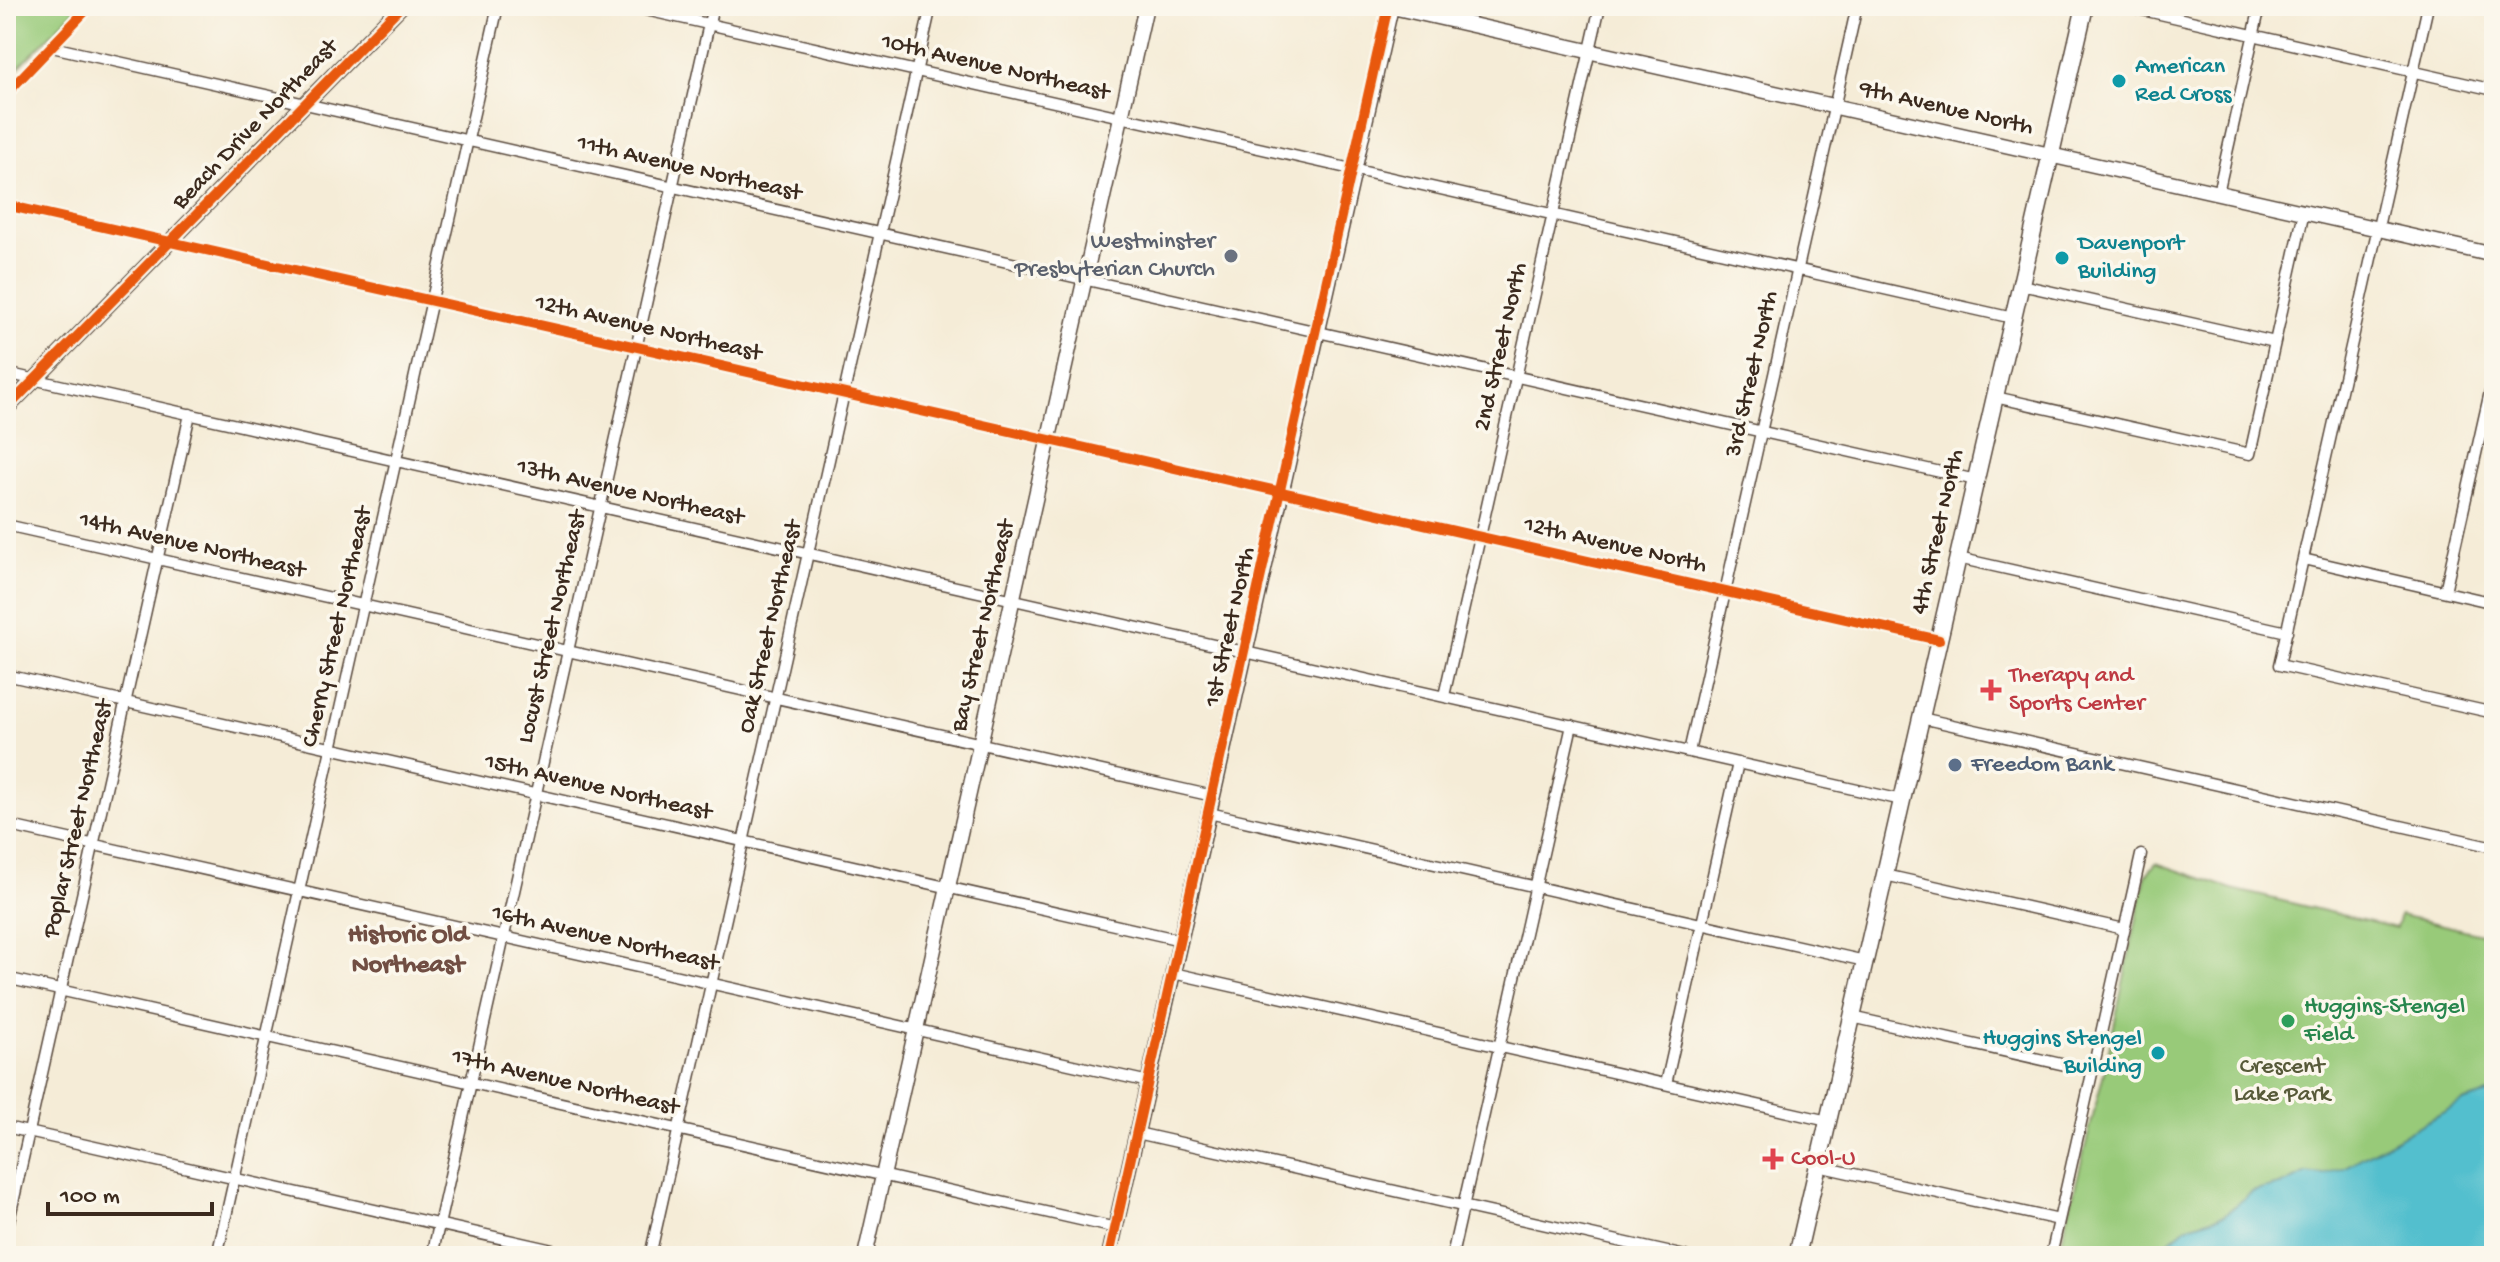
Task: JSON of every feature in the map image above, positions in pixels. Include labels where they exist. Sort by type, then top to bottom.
[{"type":"main road","name":"4th Street North","points":[[1797,1256],[2085,6]]},
{"type":"street","points":[[6,94],[90,6]]},
{"type":"street","name":"Beach Drive Northeast","points":[[6,409],[401,6]]},
{"type":"street","name":"Cherry Street Northeast","points":[[217,1256],[498,6]]},
{"type":"street","name":"10th Avenue Northeast","points":[[628,6],[2013,318]]},
{"type":"street","name":"Locust Street Northeast","points":[[432,1256],[713,6]]},
{"type":"street","name":"Oak Street Northeast","points":[[650,1256],[931,6]]},
{"type":"street","name":"Bay Street Northeast","points":[[865,1256],[1146,6]]},
{"type":"street","name":"9th Avenue North","points":[[1389,6],[2494,255]]},
{"type":"street","name":"1st Street North","points":[[1109,1256],[1389,6]]},
{"type":"street","name":"2nd Street North","points":[[1444,696],[1600,6]]},
{"type":"street","name":"3rd Street North","points":[[1689,752],[1857,6]]},
{"type":"street","points":[[2125,6],[2494,90]]},
{"type":"street","points":[[2218,193],[2260,6]]},
{"type":"street","points":[[2428,6],[2279,665],[2494,713]]},
{"type":"street","name":"11th Avenue Northeast","points":[[52,47],[1976,480]]},
{"type":"street","name":"12th Avenue Northeast","points":[[6,205],[1281,492]]},
{"type":"street","points":[[1995,397],[2250,454],[2304,212]]},
{"type":"street","points":[[2021,285],[2275,342]]},
{"type":"street","name":"13th Avenue Northeast","points":[[6,373],[1902,800]]},
{"type":"street","points":[[2445,591],[2494,374]]},
{"type":"street","name":"Poplar Street Northeast","points":[[6,1234],[190,414]]},
{"type":"street","name":"12th Avenue North","points":[[1281,492],[1939,640]]},
{"type":"street","name":"14th Avenue Northeast","points":[[6,525],[1213,796]]},
{"type":"street","points":[[1958,558],[2287,632]]},
{"type":"street","points":[[2303,559],[2494,603]]},
{"type":"street","name":"15th Avenue Northeast","points":[[6,675],[1181,940]]},
{"type":"street","points":[[1921,718],[2494,847]]},
{"type":"street","points":[[1452,1256],[1572,725]]},
{"type":"street","points":[[1666,1084],[1738,763]]},
{"type":"street","points":[[1209,813],[1865,961]]},
{"type":"street","name":"16th Avenue Northeast","points":[[6,825],[1149,1082]]},
{"type":"street","points":[[2051,1256],[2141,855]]},
{"type":"street","points":[[1885,875],[2124,929]]},
{"type":"street","points":[[1173,973],[1828,1121]]},
{"type":"street","name":"17th Avenue Northeast","points":[[6,978],[1116,1228]]},
{"type":"street","points":[[1852,1017],[2092,1071]]},
{"type":"street","points":[[6,1127],[579,1256]]},
{"type":"street","points":[[1137,1133],[1685,1256]]},
{"type":"street","points":[[1818,1166],[2059,1220]]},
{"type":"green space","points":[[6,6],[79,6],[6,80]]},
{"type":"green space","name":"Crescent Lake Park","points":[[2156,863],[2232,889],[2396,928],[2400,915],[2494,937],[2494,1256],[2058,1256],[2105,1068],[2146,875]]},
{"type":"water","points":[[2494,1092],[2494,1256],[2152,1256],[2188,1226],[2224,1215],[2252,1192],[2287,1183],[2306,1173],[2323,1175],[2343,1168],[2462,1102]]},
{"type":"cycle path","points":[[6,94],[90,6]]},
{"type":"cycle path","points":[[6,409],[401,6]]},
{"type":"cycle path","points":[[1109,1256],[1388,6]]},
{"type":"cycle path","points":[[6,205],[1939,640]]},
{"type":"place","name":"American Red Cross","points":[[2119,81]]},
{"type":"place","name":"Westminster Presbyterian Church","points":[[1231,256]]},
{"type":"place","name":"Davenport Building","points":[[2062,258]]},
{"type":"place","name":"Therapy and Sports Center","points":[[1991,690]]},
{"type":"place","name":"Freedom Bank","points":[[1955,765]]},
{"type":"place","name":"Huggins-Stengel Field","points":[[2288,1021]]},
{"type":"place","name":"Huggins Stengel Building","points":[[2158,1053]]},
{"type":"place","name":"Cool-U","points":[[1773,1159]]},
{"type":"district","name":"Historic Old Northeast","points":[[408,951]]}]
